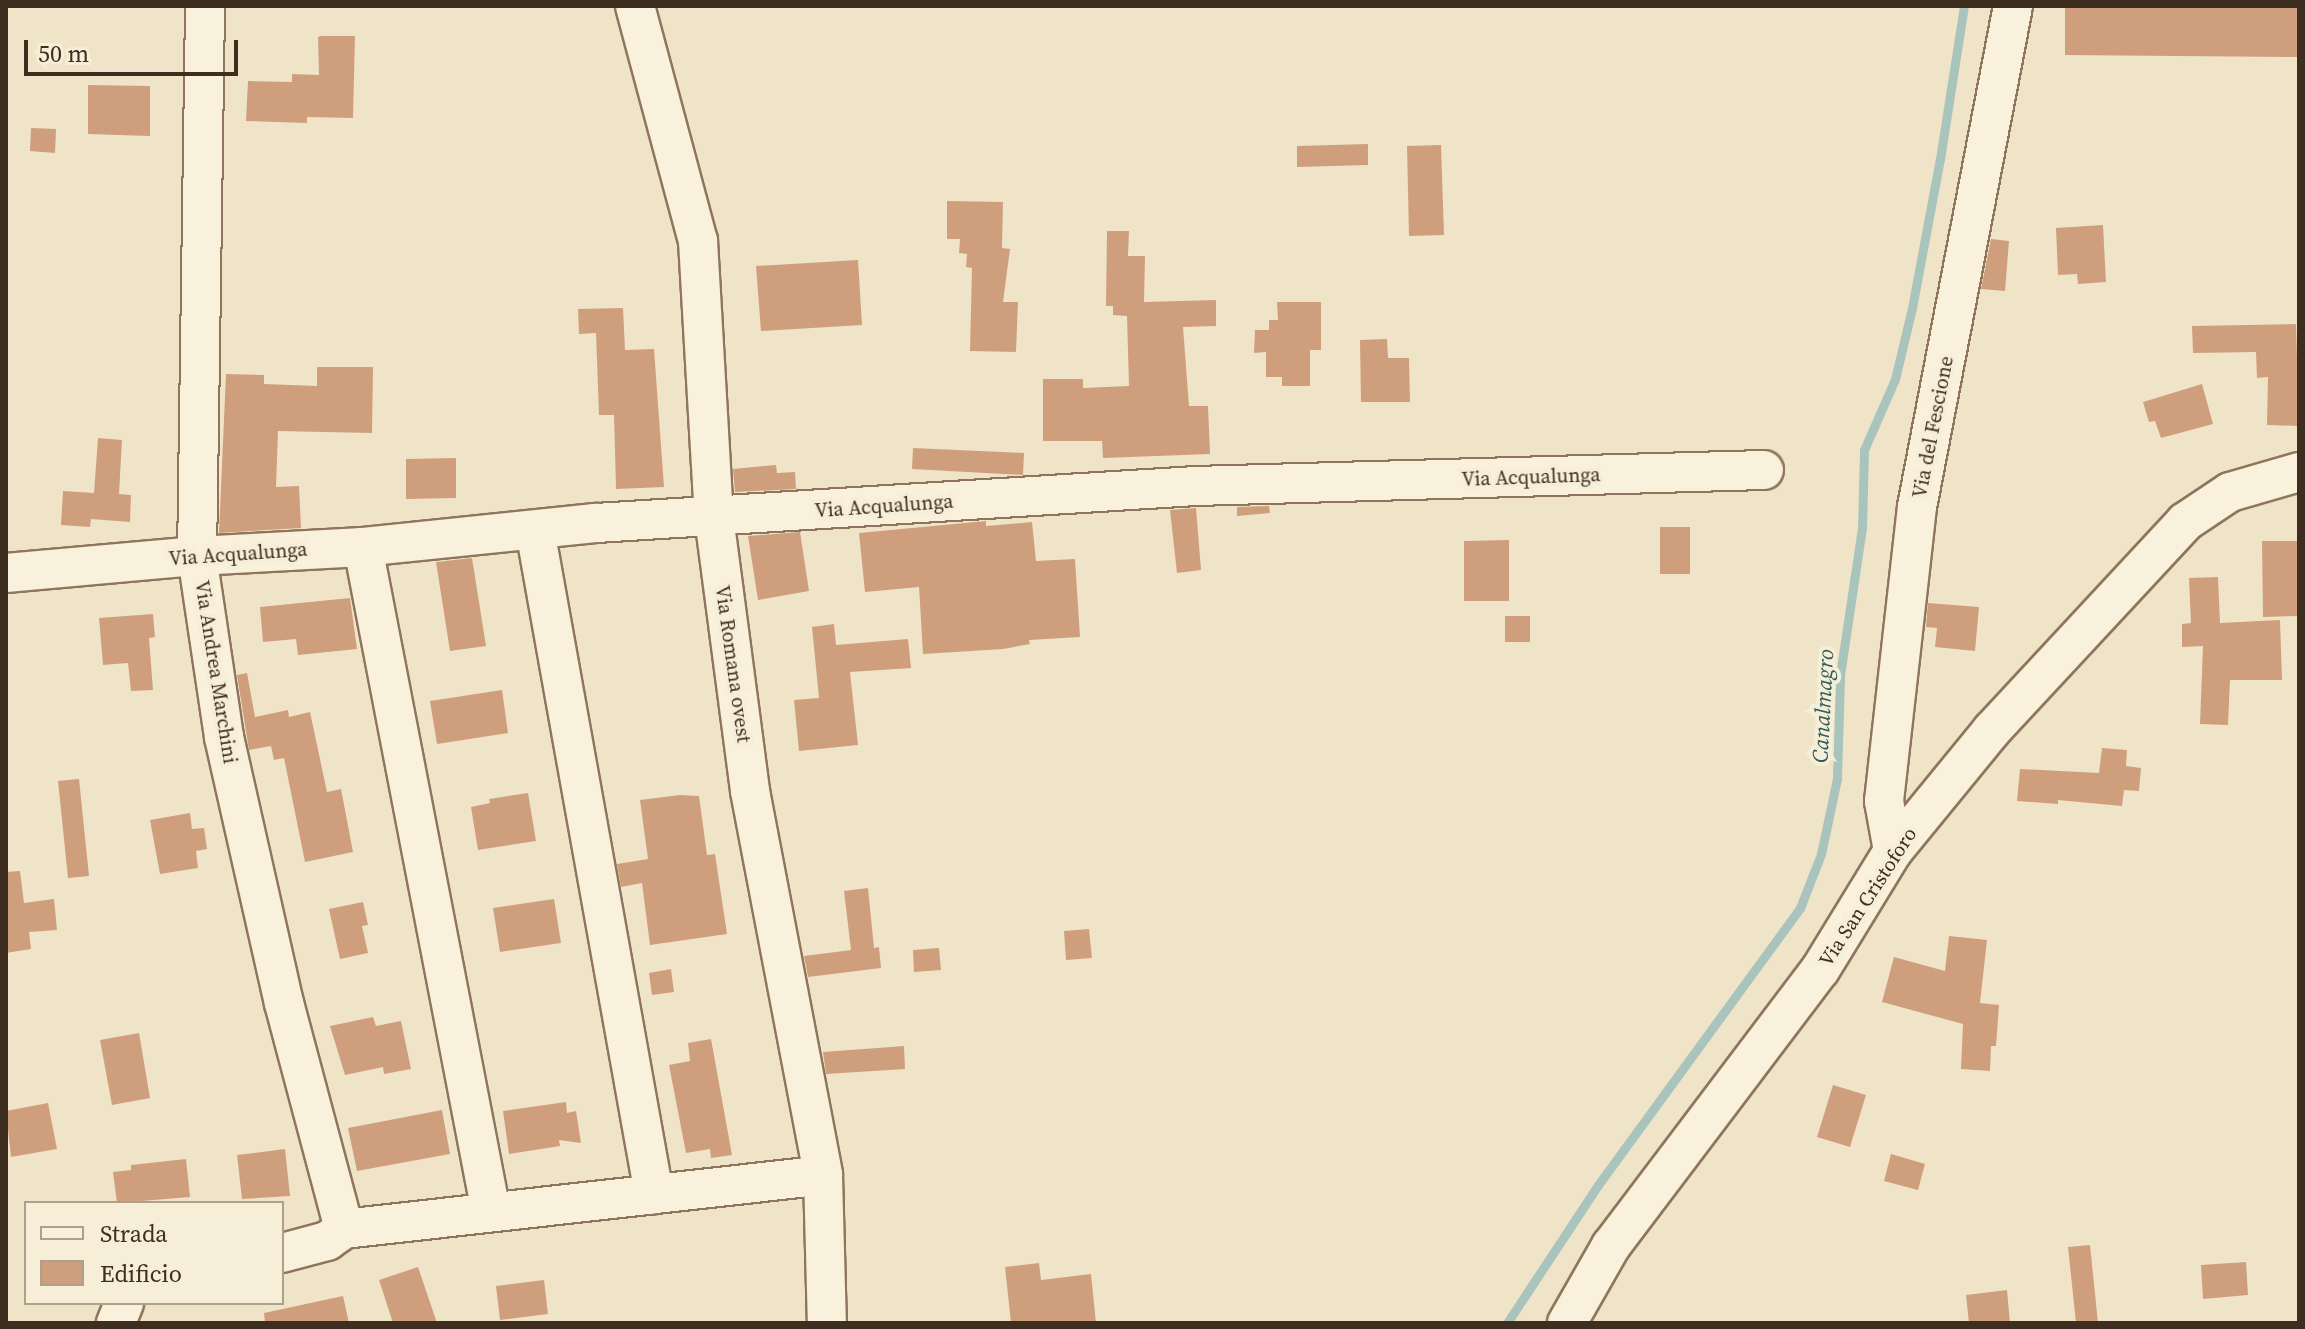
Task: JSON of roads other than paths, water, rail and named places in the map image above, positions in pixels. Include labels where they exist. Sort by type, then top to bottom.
[{"type":"street","name":"Via Andrea Marchini","points":[[205,6],[197,556],[224,737],[284,1003],[344,1229]]},
{"type":"street","name":"Via Romana ovest","points":[[635,6],[698,241],[714,517],[750,791],[823,1175],[827,1323]]},
{"type":"street","name":"Via del Fescione","points":[[1893,851],[1884,801],[1894,689],[1917,507],[2013,6]]},
{"type":"street","name":"Via Acqualunga","points":[[6,573],[197,556],[363,547],[535,530],[1195,486],[1764,470]]},
{"type":"street","name":"Via San Cristoforo","points":[[1567,1323],[1611,1246],[1820,970],[1893,851],[1992,730],[2185,522],[2230,492],[2299,472]]},
{"type":"street","points":[[535,530],[654,1194]]},
{"type":"street","points":[[363,547],[491,1212]]},
{"type":"street","points":[[284,1252],[327,1241],[344,1229],[823,1175]]},
{"type":"waterway","name":"Canalmagro","points":[[1507,1323],[1598,1185],[1800,908],[1821,854],[1837,779],[1840,675],[1862,528],[1864,450],[1895,379],[1912,308],[1964,6]]}]
